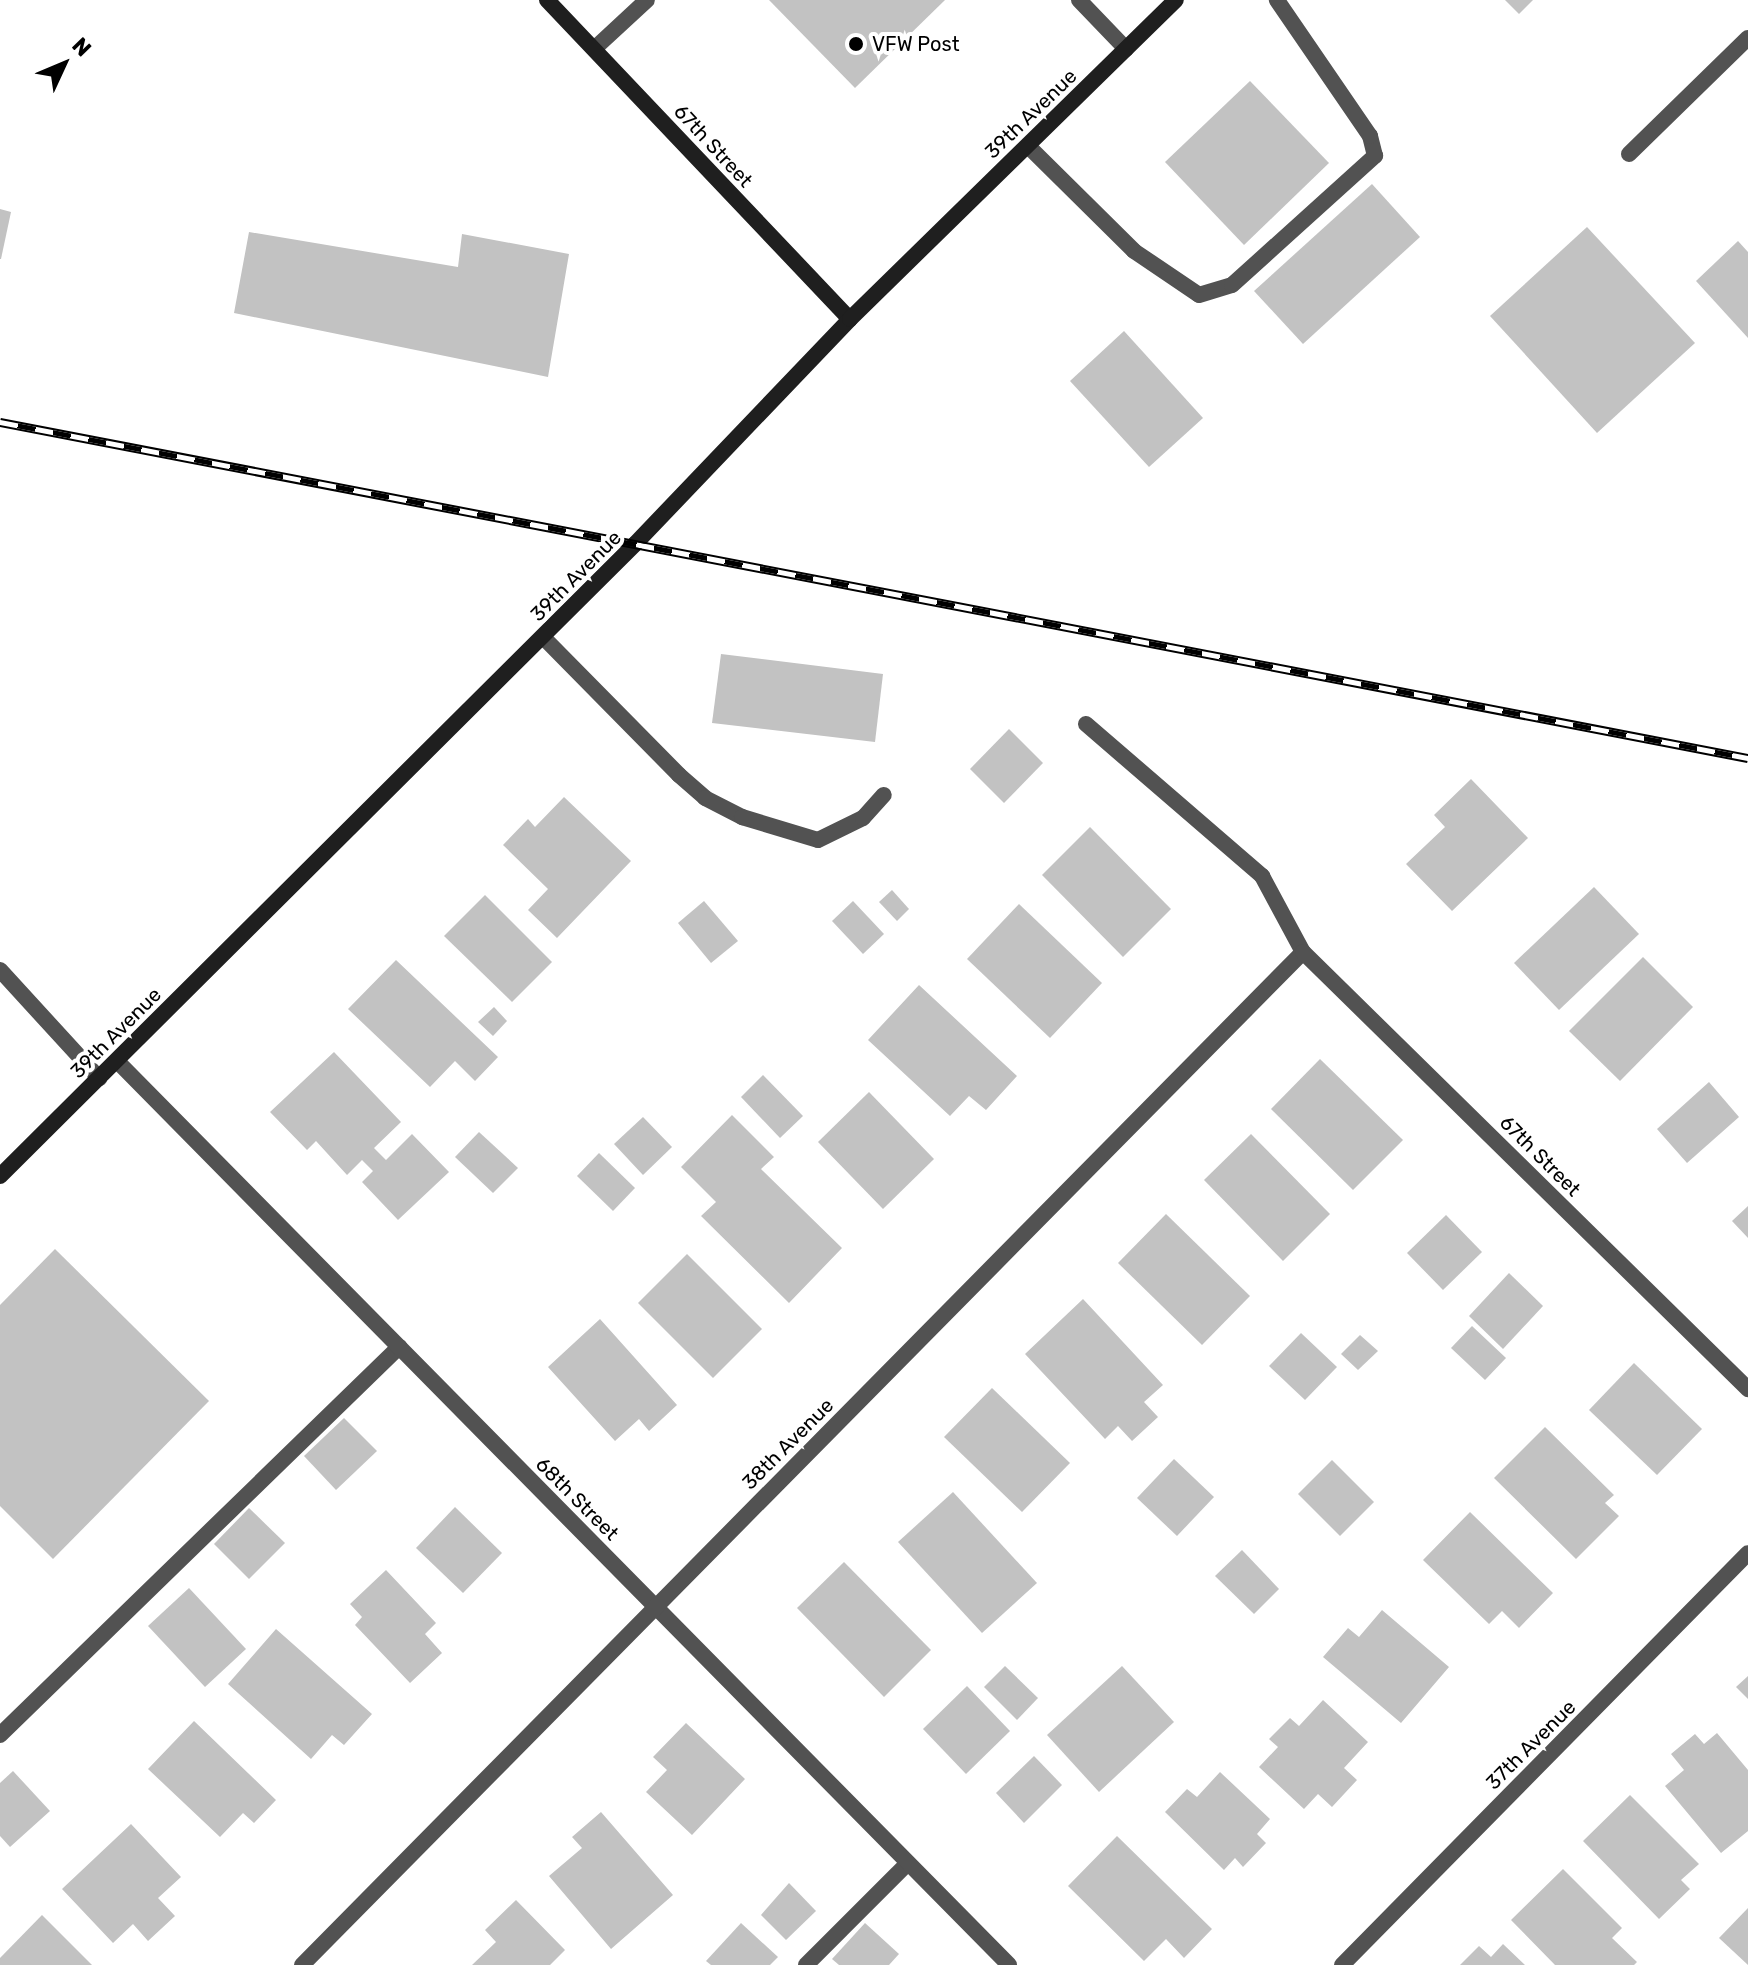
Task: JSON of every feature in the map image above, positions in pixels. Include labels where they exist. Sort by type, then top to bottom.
[{"type":"main road","name":"67th Street","points":[[547,0],[850,319]]},
{"type":"main road","name":"39th Avenue","points":[[0,1176],[543,637],[850,319],[1176,0]]},
{"type":"street","points":[[594,49],[647,0]]},
{"type":"street","points":[[1079,0],[1126,49]]},
{"type":"street","points":[[1028,146],[1134,251],[1199,295],[1232,285],[1375,156],[1370,136],[1277,0]]},
{"type":"street","points":[[1629,154],[1748,38]]},
{"type":"street","points":[[543,637],[679,775],[705,798],[742,817],[818,840],[863,818],[884,795]]},
{"type":"street","name":"67th Street","points":[[1086,724],[1262,876],[1303,952],[1748,1389]]},
{"type":"street","name":"38th Avenue","points":[[302,1965],[1303,952]]},
{"type":"street","points":[[0,970],[99,1078]]},
{"type":"street","name":"68th Street","points":[[117,1061],[1009,1965]]},
{"type":"street","points":[[0,1735],[399,1347]]},
{"type":"street","name":"37th Avenue","points":[[1342,1965],[1748,1553]]},
{"type":"street","points":[[806,1965],[908,1863]]},
{"type":"building","name":"VFW Post","points":[[769,0],[945,0],[855,88]]},
{"type":"building","points":[[1505,0],[1533,0],[1519,14]]},
{"type":"building","points":[[1250,81],[1329,163],[1244,245],[1165,162]]},
{"type":"building","points":[[1372,184],[1420,237],[1303,344],[1254,291]]},
{"type":"building","points":[[0,209],[11,212],[1,259],[0,259]]},
{"type":"building","points":[[1587,227],[1695,343],[1597,433],[1490,316]]},
{"type":"building","points":[[249,232],[458,267],[462,234],[569,254],[548,377],[234,313]]},
{"type":"building","points":[[1738,241],[1748,252],[1748,338],[1696,281]]},
{"type":"building","points":[[1124,331],[1203,418],[1149,467],[1070,381]]},
{"type":"building","points":[[721,654],[883,674],[875,742],[712,723]]},
{"type":"building","points":[[1009,729],[1043,763],[1004,803],[970,769]]},
{"type":"building","points":[[1471,779],[1528,838],[1452,911],[1406,864],[1445,827],[1434,815]]},
{"type":"building","points":[[564,797],[631,861],[557,938],[528,910],[548,889],[503,845],[528,819],[535,827]]},
{"type":"building","points":[[1090,827],[1171,909],[1123,957],[1042,875]]},
{"type":"building","points":[[1594,887],[1639,934],[1559,1010],[1514,963]]},
{"type":"building","points":[[892,890],[909,909],[897,921],[879,902]]},
{"type":"building","points":[[485,895],[552,962],[512,1002],[444,936]]},
{"type":"building","points":[[704,901],[738,941],[711,963],[678,923]]},
{"type":"building","points":[[853,901],[884,934],[863,954],[832,921]]},
{"type":"building","points":[[1019,904],[1102,983],[1050,1038],[967,959]]},
{"type":"building","points":[[1643,957],[1693,1007],[1620,1081],[1569,1031]]},
{"type":"building","points":[[396,960],[498,1057],[475,1081],[455,1061],[430,1087],[348,1009]]},
{"type":"building","points":[[919,985],[1017,1076],[986,1110],[969,1096],[950,1116],[868,1040]]},
{"type":"building","points":[[494,1007],[507,1021],[493,1036],[478,1022]]},
{"type":"building","points":[[334,1052],[401,1122],[374,1148],[386,1160],[412,1134],[449,1172],[398,1220],[362,1182],[373,1171],[362,1160],[347,1175],[316,1141],[307,1150],[270,1112]]},
{"type":"building","points":[[1320,1059],[1403,1140],[1353,1190],[1271,1109]]},
{"type":"building","points":[[763,1075],[803,1116],[780,1138],[741,1097]]},
{"type":"building","points":[[1709,1082],[1739,1117],[1687,1163],[1657,1129]]},
{"type":"building","points":[[869,1092],[934,1159],[883,1209],[818,1142]]},
{"type":"building","points":[[732,1115],[774,1157],[761,1169],[842,1248],[789,1303],[701,1216],[716,1202],[681,1167]]},
{"type":"building","points":[[643,1117],[672,1147],[643,1175],[614,1144]]},
{"type":"building","points":[[479,1132],[518,1168],[493,1193],[455,1157]]},
{"type":"building","points":[[1251,1134],[1330,1214],[1283,1261],[1204,1180]]},
{"type":"building","points":[[599,1153],[635,1188],[613,1211],[577,1176]]},
{"type":"building","points":[[1748,1206],[1748,1238],[1732,1221]]},
{"type":"building","points":[[1166,1214],[1250,1296],[1202,1345],[1118,1263]]},
{"type":"building","points":[[1446,1215],[1482,1252],[1443,1290],[1407,1253]]},
{"type":"building","points":[[55,1249],[209,1401],[53,1559],[0,1506],[0,1305]]},
{"type":"building","points":[[687,1254],[762,1329],[713,1378],[638,1303]]},
{"type":"building","points":[[1509,1273],[1543,1306],[1503,1349],[1469,1316]]},
{"type":"building","points":[[1083,1299],[1163,1385],[1144,1402],[1158,1417],[1132,1441],[1118,1426],[1105,1439],[1025,1354]]},
{"type":"building","points":[[600,1319],[677,1405],[649,1431],[639,1419],[615,1441],[548,1367]]},
{"type":"building","points":[[1472,1326],[1506,1358],[1485,1380],[1451,1348]]},
{"type":"building","points":[[1301,1333],[1337,1367],[1305,1400],[1269,1366]]},
{"type":"building","points":[[1360,1335],[1378,1351],[1358,1370],[1341,1354]]},
{"type":"building","points":[[1634,1363],[1702,1429],[1657,1475],[1589,1410]]},
{"type":"building","points":[[992,1388],[1070,1463],[1022,1512],[944,1437]]},
{"type":"building","points":[[344,1418],[377,1451],[336,1490],[304,1456]]},
{"type":"building","points":[[1545,1427],[1614,1495],[1605,1503],[1619,1516],[1576,1559],[1494,1478]]},
{"type":"building","points":[[1174,1459],[1214,1497],[1177,1536],[1137,1498]]},
{"type":"building","points":[[1332,1460],[1374,1502],[1340,1536],[1298,1494]]},
{"type":"building","points":[[953,1492],[1037,1583],[982,1633],[898,1542]]},
{"type":"building","points":[[455,1507],[502,1553],[463,1593],[416,1548]]},
{"type":"building","points":[[249,1508],[285,1543],[249,1579],[214,1544]]},
{"type":"building","points":[[1470,1512],[1553,1593],[1519,1628],[1502,1611],[1489,1624],[1423,1560]]},
{"type":"building","points":[[1242,1550],[1279,1589],[1254,1614],[1215,1576]]},
{"type":"building","points":[[844,1562],[931,1650],[884,1697],[797,1608]]},
{"type":"building","points":[[386,1570],[436,1623],[425,1634],[442,1653],[410,1683],[355,1625],[362,1617],[350,1604]]},
{"type":"building","points":[[189,1588],[246,1649],[205,1687],[148,1626]]},
{"type":"building","points":[[1382,1610],[1449,1667],[1401,1723],[1323,1657],[1348,1628],[1359,1637]]},
{"type":"building","points":[[276,1629],[372,1714],[344,1745],[332,1735],[311,1759],[228,1684]]},
{"type":"building","points":[[1005,1666],[1038,1698],[1017,1720],[984,1687]]},
{"type":"building","points":[[1122,1666],[1174,1722],[1099,1792],[1047,1735]]},
{"type":"building","points":[[1748,1676],[1748,1699],[1736,1687]]},
{"type":"building","points":[[967,1686],[1010,1731],[966,1774],[923,1729]]},
{"type":"building","points":[[1323,1700],[1368,1742],[1344,1768],[1357,1780],[1332,1807],[1318,1794],[1304,1809],[1259,1767],[1278,1747],[1269,1739],[1290,1718],[1299,1726]]},
{"type":"building","points":[[194,1721],[276,1800],[254,1823],[243,1813],[220,1837],[148,1769]]},
{"type":"building","points":[[686,1723],[745,1779],[692,1835],[646,1792],[667,1770],[653,1757]]},
{"type":"building","points":[[1717,1733],[1748,1770],[1748,1831],[1721,1853],[1665,1786],[1684,1770],[1671,1754],[1695,1734],[1704,1744]]},
{"type":"building","points":[[1034,1756],[1062,1785],[1024,1823],[996,1793]]},
{"type":"building","points":[[13,1771],[50,1811],[10,1847],[0,1836],[0,1783]]},
{"type":"building","points":[[1220,1772],[1270,1819],[1257,1834],[1266,1843],[1243,1867],[1235,1858],[1224,1870],[1165,1812],[1187,1789],[1197,1797]]},
{"type":"building","points":[[1630,1795],[1699,1864],[1681,1880],[1690,1889],[1659,1919],[1583,1841]]},
{"type":"building","points":[[601,1812],[673,1895],[611,1949],[549,1876],[582,1848],[572,1837]]},
{"type":"building","points":[[131,1824],[181,1877],[158,1898],[175,1916],[148,1941],[133,1924],[113,1943],[62,1889]]},
{"type":"building","points":[[1117,1836],[1212,1929],[1184,1958],[1166,1939],[1144,1961],[1068,1886]]},
{"type":"building","points":[[1563,1869],[1622,1928],[1612,1938],[1637,1962],[1634,1965],[1555,1965],[1511,1920]]},
{"type":"building","points":[[789,1883],[816,1911],[786,1940],[761,1915]]},
{"type":"building","points":[[516,1900],[565,1950],[550,1965],[472,1965],[496,1942],[485,1930]]},
{"type":"building","points":[[1748,1908],[1748,1965],[1719,1938]]},
{"type":"building","points":[[42,1915],[92,1965],[0,1965],[0,1958]]},
{"type":"building","points":[[741,1923],[778,1957],[770,1965],[711,1965],[706,1961]]},
{"type":"building","points":[[865,1923],[899,1954],[889,1965],[839,1965],[832,1959]]},
{"type":"building","points":[[1503,1944],[1525,1965],[1460,1965],[1479,1946],[1491,1957]]},
{"type":"railway","points":[[0,422],[1748,758]]},
{"type":"place","name":"VFW Post","points":[[856,44]]}]
